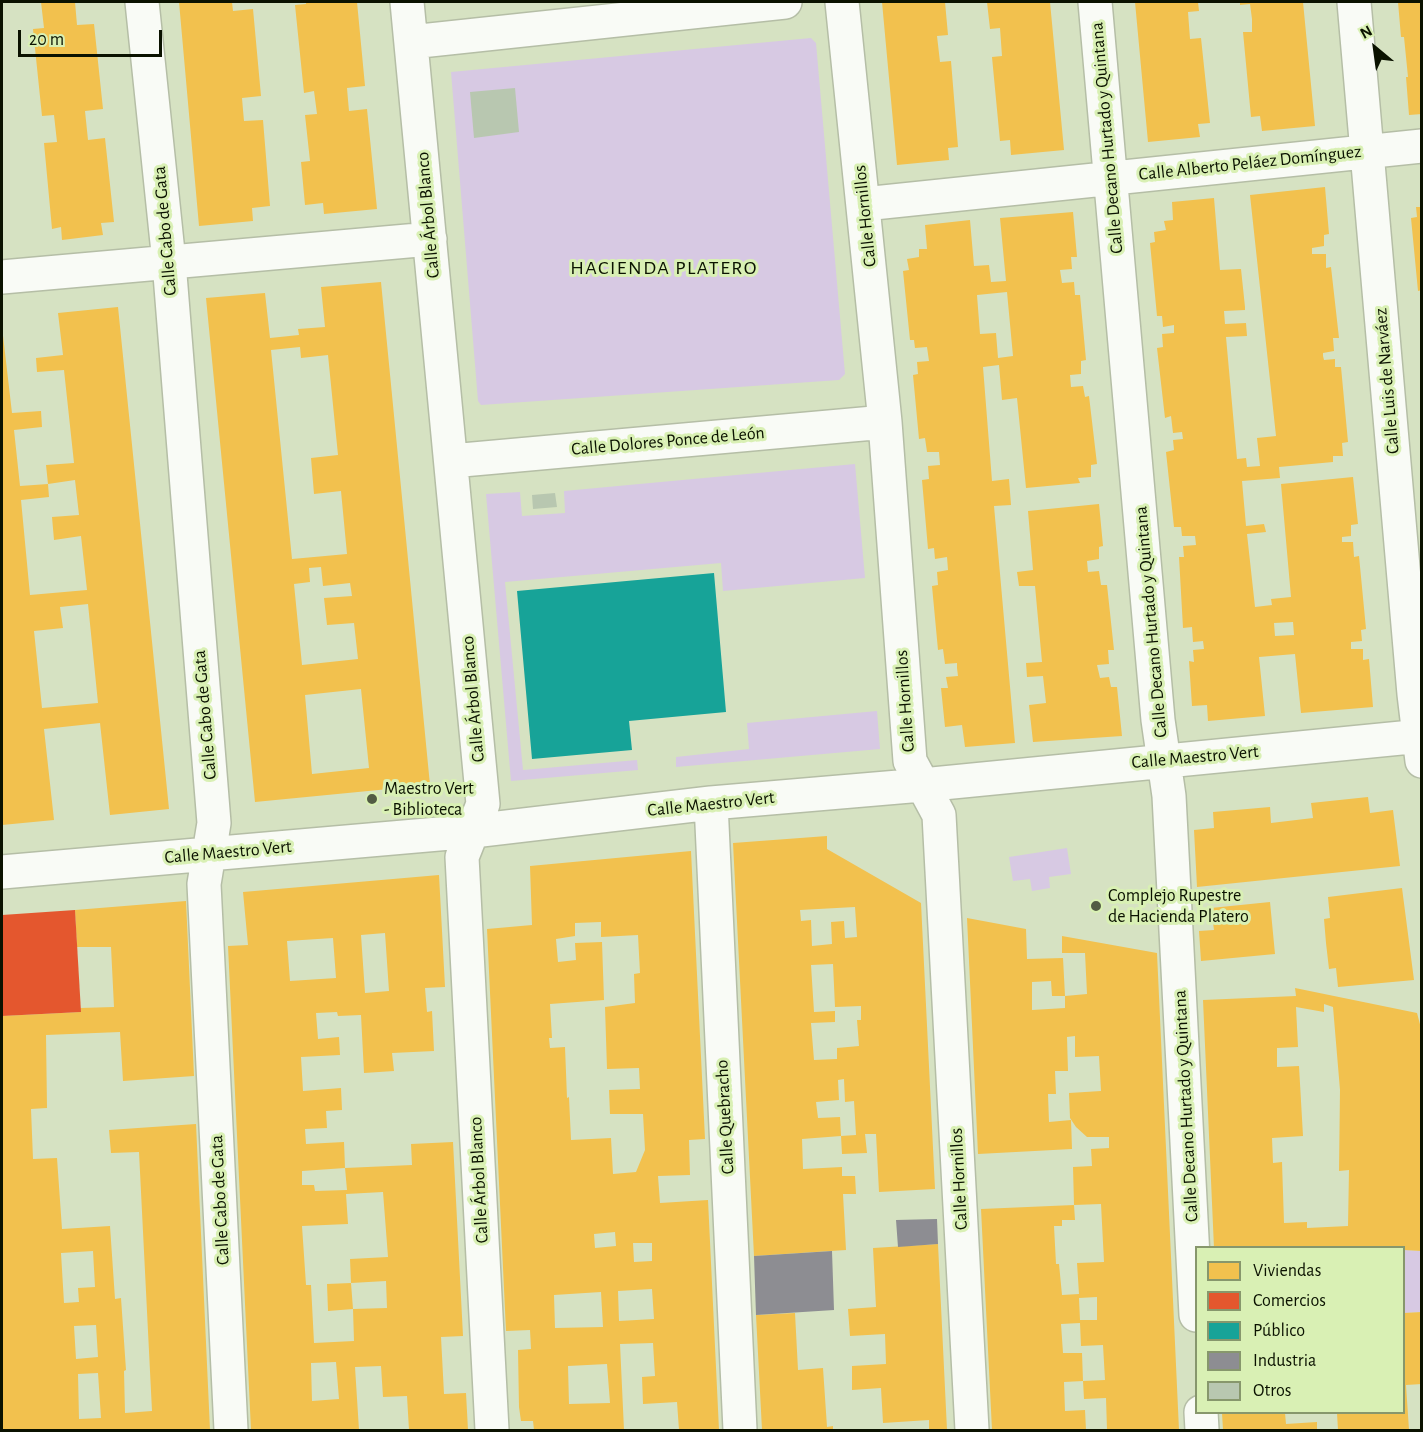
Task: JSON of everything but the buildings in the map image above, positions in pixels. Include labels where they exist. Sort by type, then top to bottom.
[{"type":"street","name":"Calle Cabo de Gata","points":[[142,2],[169,262],[214,823],[204,884],[231,1431]]},
{"type":"street","name":"Calle Árbol Blanco","points":[[408,2],[483,804],[462,857],[492,1431]]},
{"type":"street","points":[[411,42],[785,2]]},
{"type":"street","name":"Calle Hornillos","points":[[842,2],[885,422],[910,761],[939,815],[972,1431]]},
{"type":"street","name":"Calle Decano Hurtado y Quintana","points":[[1095,2],[1158,720],[1169,796],[1195,1275]]},
{"type":"street","name":"Calle Luis de Narváez","points":[[1354,2],[1420,744]]},
{"type":"street","name":"Calle Alberto Peláez Domínguez","points":[[864,204],[1422,146]]},
{"type":"street","points":[[2,277],[430,239]]},
{"type":"street","name":"Calle Dolores Ponce de León","points":[[451,461],[885,422]]},
{"type":"street","name":"Calle Maestro Vert","points":[[2,872],[473,831],[711,802],[922,785],[1164,760],[1420,744]]},
{"type":"street","name":"Calle Quebracho","points":[[711,802],[740,1431]]},
{"type":"street","points":[[1201,1414],[1202,1431]]},
{"type":"shaded area","points":[[811,38],[816,43],[845,374],[839,380],[481,405],[478,401],[451,72]]},
{"type":"shaded area","points":[[855,464],[865,578],[723,591],[721,563],[505,582],[523,770],[637,760],[638,770],[511,781],[486,494],[520,492],[522,516],[565,513],[564,491]]},
{"type":"shaded area","points":[[877,711],[880,749],[676,767],[676,757],[749,749],[747,723]]},
{"type":"shaded area","points":[[1067,848],[1071,874],[1049,877],[1050,888],[1032,891],[1030,879],[1013,881],[1009,857]]},
{"type":"shaded area","points":[[1405,1250],[1421,1251],[1421,1312],[1405,1313]]},
{"type":"place","name":"Maestro Vert - Biblioteca","points":[[372,799]]},
{"type":"place","name":"Complejo Rupestre de Hacienda Platero","points":[[1096,906]]},
{"type":"district","name":"HACIENDA PLATERO","points":[[664,268]]}]
